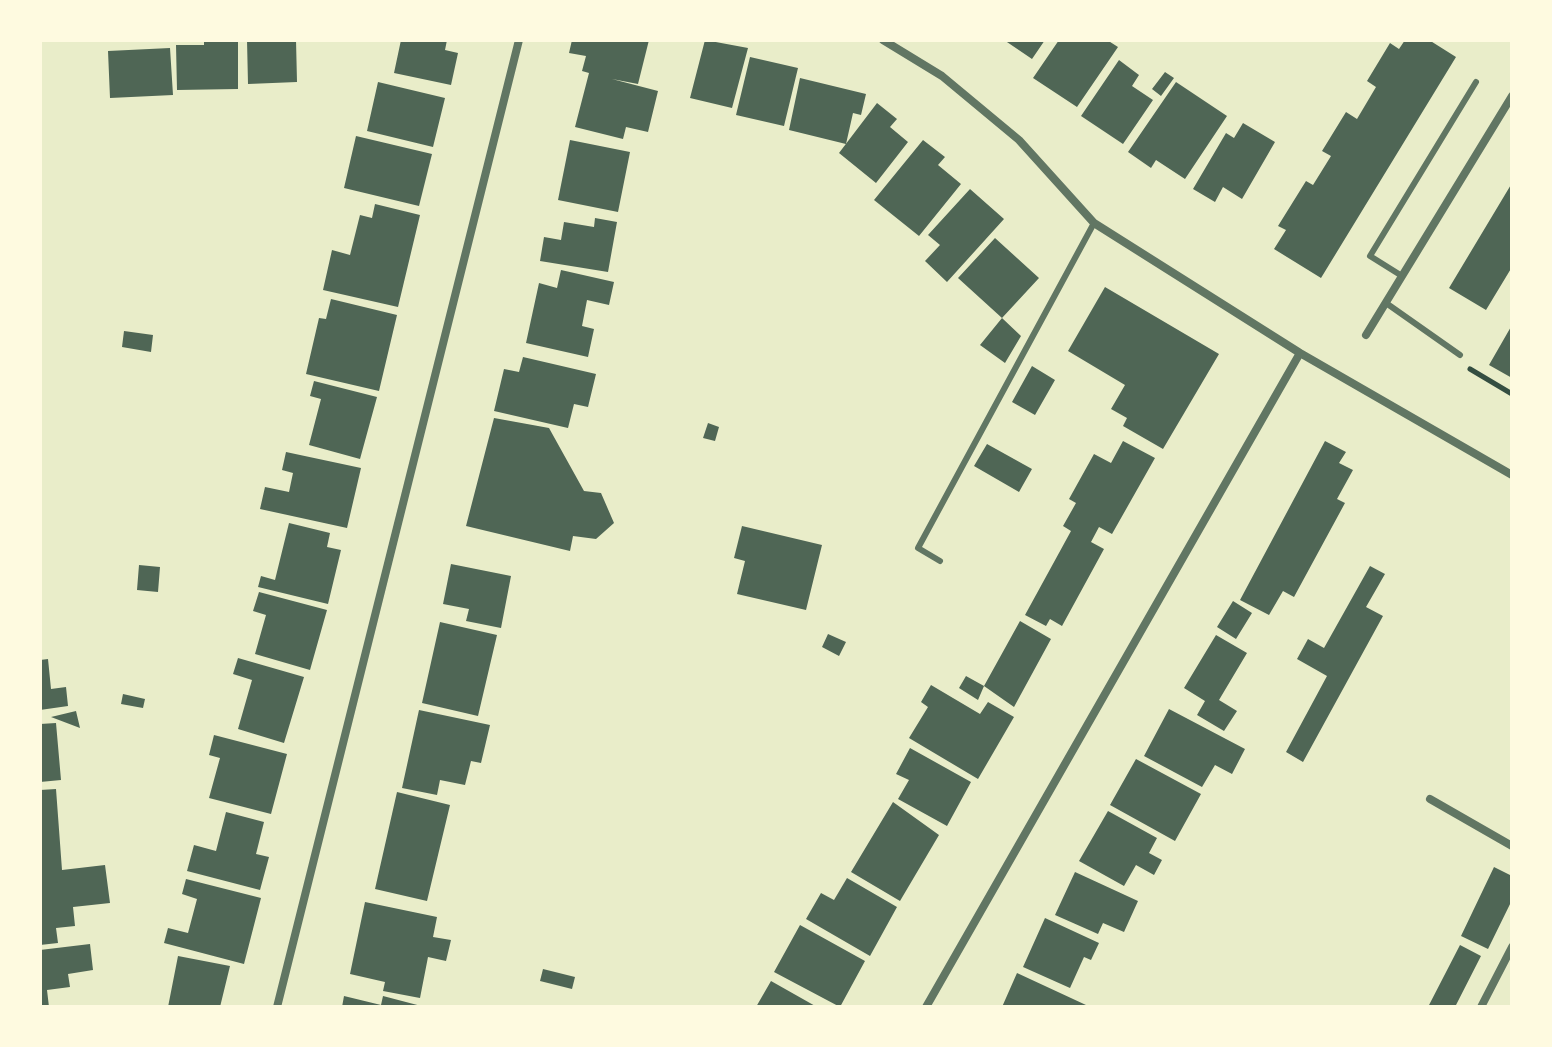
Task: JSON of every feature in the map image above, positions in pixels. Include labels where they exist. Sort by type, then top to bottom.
[{"type":"street","points":[[277,1007],[519,40]]},
{"type":"street","points":[[883,40],[942,76],[1019,140],[1094,223],[1300,353],[1512,475]]},
{"type":"street","points":[[1366,335],[1512,96]]},
{"type":"street","points":[[926,1007],[1300,353]]},
{"type":"street","points":[[1430,799],[1512,846]]},
{"type":"street","points":[[1481,1007],[1512,947]]},
{"type":"lane","points":[[1402,276],[1370,256],[1476,82]]},
{"type":"lane","points":[[940,561],[918,548],[1094,223]]},
{"type":"lane","points":[[1386,303],[1460,355]]},
{"type":"path","points":[[1460,355],[1471,370],[1512,394]]},
{"type":"building","points":[[204,40],[238,40],[238,89],[177,90],[176,45],[204,45]]},
{"type":"building","points":[[247,40],[296,40],[297,82],[248,84]]},
{"type":"building","points":[[401,40],[447,40],[445,50],[458,53],[451,85],[394,73]]},
{"type":"building","points":[[572,40],[649,40],[638,84],[612,79],[658,91],[648,132],[626,127],[623,139],[575,127],[589,73],[582,71],[586,56],[569,53]]},
{"type":"building","points":[[705,40],[748,48],[732,108],[690,98]]},
{"type":"building","points":[[1004,40],[1045,40],[1032,59]]},
{"type":"building","points":[[1059,40],[1107,40],[1118,47],[1077,107],[1033,78]]},
{"type":"building","points":[[1405,40],[1429,40],[1456,57],[1321,278],[1274,249],[1286,230],[1278,226],[1306,181],[1313,185],[1331,156],[1322,151],[1346,112],[1357,119],[1376,87],[1367,81],[1390,43],[1399,49]]},
{"type":"building","points":[[170,48],[173,95],[110,98],[108,51]]},
{"type":"building","points":[[750,57],[798,68],[784,126],[736,115]]},
{"type":"building","points":[[1119,60],[1139,75],[1132,86],[1153,100],[1123,144],[1081,116]]},
{"type":"building","points":[[1165,72],[1174,78],[1161,96],[1152,89]]},
{"type":"building","points":[[800,78],[866,94],[861,115],[853,113],[846,144],[789,130]]},
{"type":"building","points":[[378,82],[445,98],[433,147],[367,131]]},
{"type":"building","points":[[1176,82],[1227,116],[1185,179],[1156,160],[1151,168],[1128,152]]},
{"type":"building","points":[[877,103],[897,119],[890,127],[908,142],[876,183],[839,153]]},
{"type":"building","points":[[1243,123],[1275,142],[1242,199],[1223,187],[1215,202],[1193,189],[1226,133],[1234,138]]},
{"type":"building","points":[[356,136],[432,154],[419,206],[344,188]]},
{"type":"building","points":[[570,140],[630,152],[618,212],[558,200]]},
{"type":"building","points":[[923,140],[945,157],[938,165],[961,184],[919,236],[874,200]]},
{"type":"building","points":[[1512,183],[1512,267],[1486,310],[1449,288]]},
{"type":"building","points":[[970,189],[1004,219],[947,282],[925,261],[940,245],[928,235]]},
{"type":"building","points":[[375,204],[420,215],[398,307],[323,290],[332,250],[350,255],[360,215],[372,218]]},
{"type":"building","points":[[595,218],[617,222],[608,272],[540,261],[544,237],[561,240],[564,222],[594,227]]},
{"type":"building","points":[[995,238],[1039,278],[1002,318],[958,278]]},
{"type":"building","points":[[561,270],[614,282],[609,305],[587,300],[582,326],[594,329],[588,357],[526,343],[539,283],[557,288]]},
{"type":"building","points":[[1105,287],[1219,354],[1163,449],[1123,426],[1127,418],[1111,409],[1125,385],[1068,351]]},
{"type":"building","points":[[331,299],[397,315],[379,391],[306,374],[319,318],[326,319]]},
{"type":"building","points":[[1002,318],[1021,336],[1005,363],[980,345]]},
{"type":"building","points":[[1512,325],[1512,378],[1489,365]]},
{"type":"building","points":[[124,331],[153,335],[151,352],[122,347]]},
{"type":"building","points":[[523,357],[596,374],[588,407],[574,404],[568,428],[494,411],[504,369],[519,372]]},
{"type":"building","points":[[1032,366],[1055,380],[1035,415],[1012,402]]},
{"type":"building","points":[[314,381],[377,397],[360,459],[309,445],[321,399],[310,396]]},
{"type":"building","points":[[494,418],[549,428],[584,491],[601,493],[614,523],[596,539],[573,536],[570,551],[466,526]]},
{"type":"building","points":[[708,423],[719,427],[715,441],[703,438]]},
{"type":"building","points":[[1123,441],[1155,458],[1112,534],[1099,527],[1091,542],[1104,549],[1062,626],[1050,619],[1046,626],[1025,615],[1071,531],[1063,526],[1076,503],[1069,499],[1094,454],[1111,463]]},
{"type":"building","points":[[1325,441],[1346,452],[1339,463],[1353,470],[1337,499],[1345,503],[1294,597],[1283,591],[1269,615],[1240,600]]},
{"type":"building","points":[[987,444],[1032,469],[1019,492],[974,466]]},
{"type":"building","points":[[286,452],[361,468],[347,528],[260,509],[265,487],[289,492],[293,473],[282,470]]},
{"type":"building","points":[[289,523],[330,533],[327,547],[341,550],[328,604],[258,587],[261,576],[275,580]]},
{"type":"building","points":[[742,526],[822,545],[806,610],[737,594],[745,561],[734,558]]},
{"type":"building","points":[[451,564],[511,576],[501,628],[466,621],[469,609],[443,604]]},
{"type":"building","points":[[139,565],[160,567],[158,592],[137,590]]},
{"type":"building","points":[[1370,566],[1385,574],[1366,607],[1383,616],[1303,762],[1286,752],[1327,676],[1297,659],[1308,639],[1324,648]]},
{"type":"building","points":[[259,592],[327,610],[310,670],[255,654],[266,615],[253,611]]},
{"type":"building","points":[[1233,601],[1252,613],[1236,639],[1217,627]]},
{"type":"building","points":[[1020,621],[1051,639],[1014,707],[984,686]]},
{"type":"building","points":[[440,622],[497,635],[478,716],[422,703]]},
{"type":"building","points":[[828,634],[846,642],[839,656],[822,647]]},
{"type":"building","points":[[1216,635],[1247,653],[1219,700],[1237,711],[1224,731],[1197,715],[1205,701],[1184,688]]},
{"type":"building","points":[[238,658],[304,677],[284,743],[238,729],[252,680],[233,674]]},
{"type":"building","points":[[48,659],[51,689],[66,687],[68,706],[40,710],[40,660]]},
{"type":"building","points":[[966,676],[984,686],[978,700],[959,688]]},
{"type":"building","points":[[931,685],[980,714],[988,702],[1014,717],[978,779],[909,738],[928,707],[921,702]]},
{"type":"building","points":[[123,694],[145,699],[143,708],[121,704]]},
{"type":"building","points":[[1169,709],[1245,749],[1232,774],[1215,765],[1202,787],[1144,756]]},
{"type":"building","points":[[419,710],[490,725],[481,763],[471,761],[465,785],[440,780],[437,795],[402,788]]},
{"type":"building","points":[[76,711],[80,728],[51,717]]},
{"type":"building","points":[[56,723],[61,780],[40,782],[40,724]]},
{"type":"building","points":[[214,735],[287,754],[271,814],[209,798],[220,758],[209,755]]},
{"type":"building","points":[[910,748],[971,782],[947,826],[898,799],[909,780],[896,774]]},
{"type":"building","points":[[1136,759],[1201,794],[1175,841],[1110,805]]},
{"type":"building","points":[[56,789],[62,870],[105,865],[110,903],[73,907],[75,926],[56,928],[58,943],[40,945],[40,790]]},
{"type":"building","points":[[397,792],[450,805],[427,901],[375,889]]},
{"type":"building","points":[[893,802],[939,835],[900,901],[851,872]]},
{"type":"building","points":[[1108,811],[1157,838],[1149,853],[1162,860],[1154,875],[1136,865],[1124,886],[1079,861]]},
{"type":"building","points":[[226,812],[264,822],[256,854],[269,857],[260,890],[187,871],[194,845],[216,851]]},
{"type":"building","points":[[1494,867],[1512,876],[1512,900],[1488,949],[1461,936]]},
{"type":"building","points":[[1075,872],[1138,901],[1124,932],[1103,923],[1098,934],[1055,915]]},
{"type":"building","points":[[847,878],[897,907],[870,956],[806,919],[821,893],[834,900]]},
{"type":"building","points":[[186,879],[261,898],[244,964],[164,943],[168,928],[188,933],[197,899],[182,894]]},
{"type":"building","points":[[365,902],[437,917],[433,937],[451,940],[446,961],[428,957],[420,998],[383,991],[385,982],[350,974]]},
{"type":"building","points":[[1045,918],[1099,943],[1091,960],[1084,957],[1070,988],[1023,967]]},
{"type":"building","points":[[800,925],[865,961],[840,1007],[774,972]]},
{"type":"building","points":[[90,944],[93,970],[68,974],[70,987],[47,990],[49,1007],[40,1007],[40,950]]},
{"type":"building","points":[[1460,945],[1481,956],[1455,1007],[1428,1007]]},
{"type":"building","points":[[178,956],[230,966],[220,1007],[168,1007]]},
{"type":"building","points":[[543,969],[575,977],[572,989],[540,981]]},
{"type":"building","points":[[1017,973],[1086,1005],[1002,1007]]},
{"type":"building","points":[[771,981],[817,1007],[756,1007]]},
{"type":"building","points":[[344,996],[381,1005],[383,996],[425,1007],[342,1007]]}]
